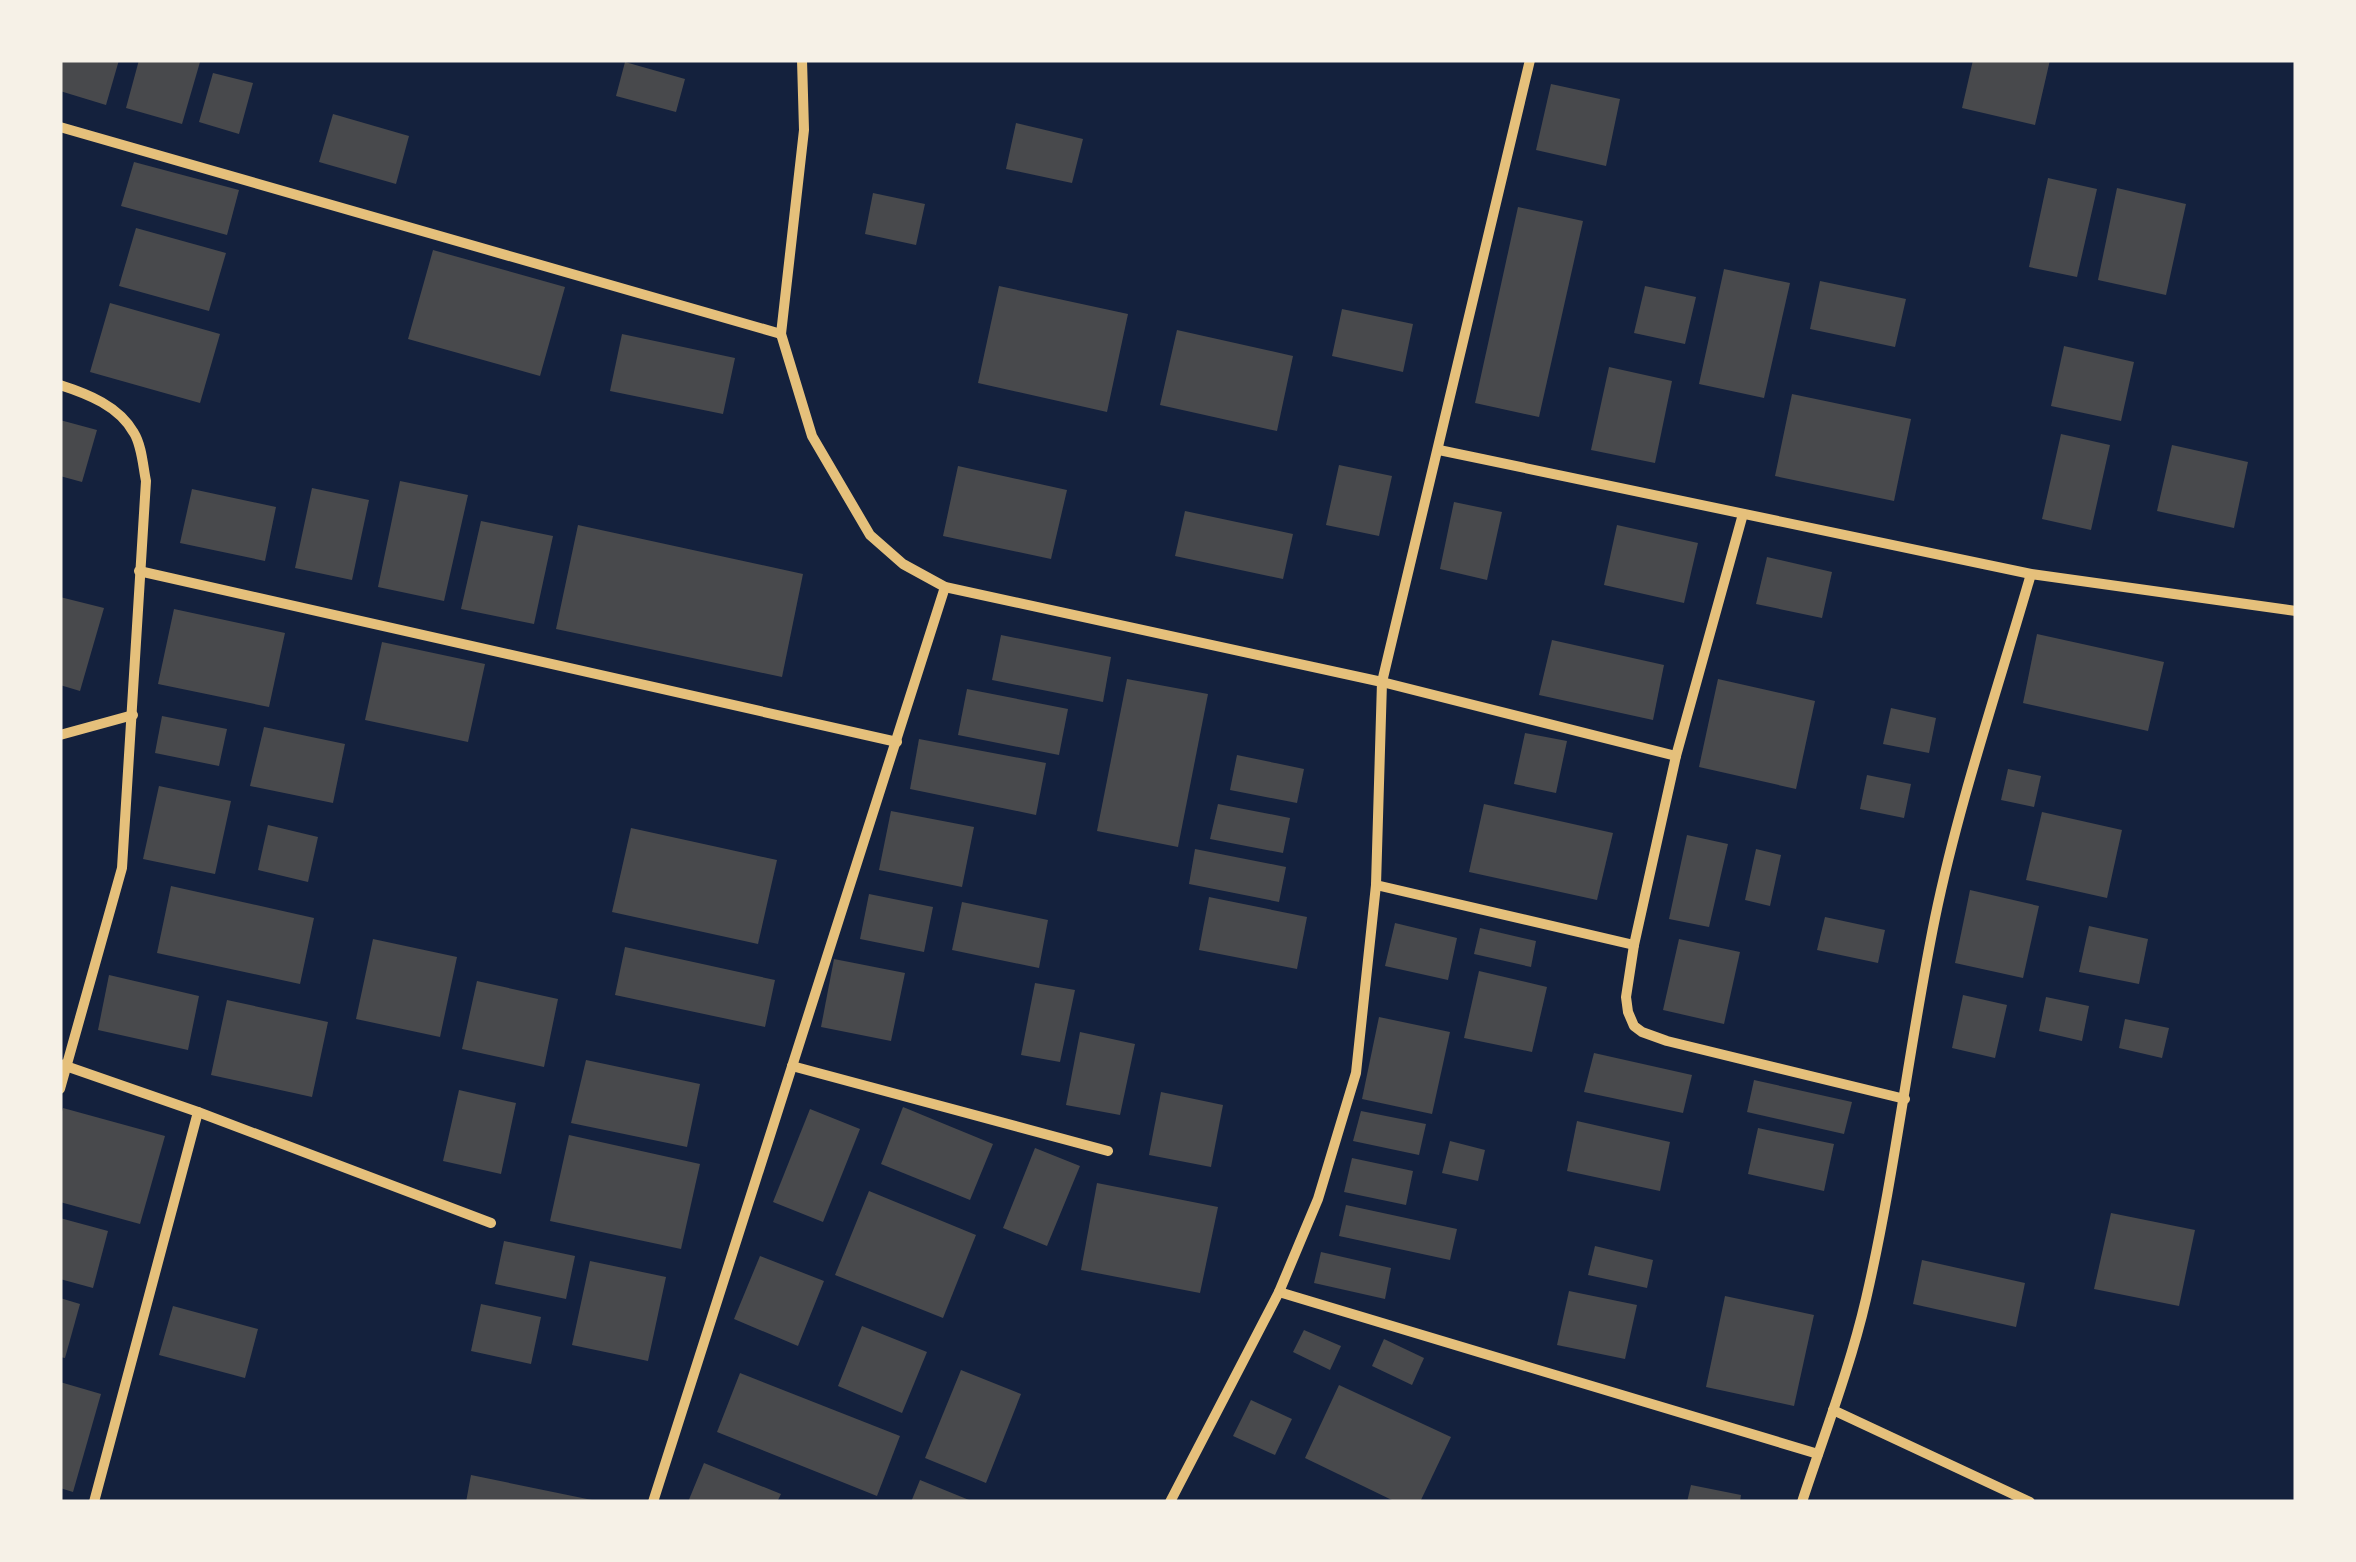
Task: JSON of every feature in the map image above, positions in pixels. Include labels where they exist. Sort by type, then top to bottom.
[{"type":"street","points":[[802,60],[804,130],[781,334],[812,436],[870,535],[903,564],[945,587],[1382,682],[1676,756]]},
{"type":"street","points":[[1170,1502],[1279,1292],[1318,1199],[1356,1073],[1376,885],[1382,682],[1530,60]]},
{"type":"street","points":[[60,127],[781,334]]},
{"type":"street","points":[[60,385],[90,395],[119,415],[136,435],[146,481],[122,868],[60,1090]]},
{"type":"street","points":[[1439,450],[2031,574],[2296,611]]},
{"type":"street","points":[[1742,514],[1676,756],[1634,945],[1626,996],[1628,1012],[1634,1026],[1642,1032],[1667,1041],[1904,1099]]},
{"type":"street","points":[[139,571],[897,742]]},
{"type":"street","points":[[1802,1502],[1866,1300],[1935,917],[2031,574]]},
{"type":"street","points":[[653,1502],[945,587]]},
{"type":"street","points":[[60,735],[132,715]]},
{"type":"street","points":[[1376,885],[1634,945]]},
{"type":"street","points":[[64,1066],[198,1112],[491,1223]]},
{"type":"street","points":[[792,1066],[1108,1151]]},
{"type":"street","points":[[94,1502],[198,1112]]},
{"type":"street","points":[[1279,1292],[1818,1454]]},
{"type":"street","points":[[1834,1410],[2030,1502]]},
{"type":"building","points":[[60,60],[119,60],[106,105],[60,91]]},
{"type":"building","points":[[139,60],[200,62],[182,124],[126,108]]},
{"type":"building","points":[[1973,60],[2050,60],[2035,125],[1962,108]]},
{"type":"building","points":[[625,62],[685,79],[676,112],[616,96]]},
{"type":"building","points":[[213,73],[253,83],[239,134],[199,122]]},
{"type":"building","points":[[1551,84],[1620,99],[1606,166],[1536,150]]},
{"type":"building","points":[[333,114],[409,136],[396,184],[319,162]]},
{"type":"building","points":[[1016,123],[1083,139],[1072,183],[1006,169]]},
{"type":"building","points":[[134,162],[239,190],[227,235],[121,206]]},
{"type":"building","points":[[2048,178],[2097,189],[2077,277],[2029,267]]},
{"type":"building","points":[[2117,188],[2186,204],[2166,295],[2098,280]]},
{"type":"building","points":[[873,193],[925,204],[916,245],[865,234]]},
{"type":"building","points":[[1518,207],[1583,221],[1539,417],[1475,403]]},
{"type":"building","points":[[136,228],[226,253],[209,311],[119,286]]},
{"type":"building","points":[[433,250],[565,287],[540,376],[408,339]]},
{"type":"building","points":[[1724,269],[1790,283],[1764,398],[1699,384]]},
{"type":"building","points":[[1820,281],[1906,299],[1895,347],[1810,329]]},
{"type":"building","points":[[999,286],[1128,314],[1107,412],[978,383]]},
{"type":"building","points":[[1645,286],[1696,297],[1685,344],[1634,333]]},
{"type":"building","points":[[110,303],[220,334],[200,403],[90,372]]},
{"type":"building","points":[[1342,309],[1413,324],[1403,372],[1332,356]]},
{"type":"building","points":[[1177,330],[1293,356],[1277,431],[1160,405]]},
{"type":"building","points":[[622,334],[735,358],[723,414],[610,391]]},
{"type":"building","points":[[2064,346],[2134,362],[2121,421],[2051,406]]},
{"type":"building","points":[[1609,367],[1672,381],[1655,463],[1591,450]]},
{"type":"building","points":[[1792,394],[1911,419],[1894,501],[1775,476]]},
{"type":"building","points":[[60,420],[97,430],[82,482],[60,476]]},
{"type":"building","points":[[2061,434],[2110,445],[2091,530],[2042,519]]},
{"type":"building","points":[[2172,445],[2248,462],[2234,528],[2157,511]]},
{"type":"building","points":[[1339,465],[1392,476],[1379,536],[1326,525]]},
{"type":"building","points":[[958,466],[1067,490],[1051,559],[943,536]]},
{"type":"building","points":[[400,481],[468,495],[444,601],[378,587]]},
{"type":"building","points":[[312,488],[369,500],[352,580],[295,568]]},
{"type":"building","points":[[192,489],[276,507],[265,561],[180,543]]},
{"type":"building","points":[[1454,502],[1502,512],[1487,580],[1440,569]]},
{"type":"building","points":[[1185,511],[1293,534],[1283,579],[1175,556]]},
{"type":"building","points":[[481,521],[553,536],[534,624],[461,609]]},
{"type":"building","points":[[578,525],[803,574],[782,677],[556,629]]},
{"type":"building","points":[[1617,525],[1698,543],[1684,603],[1604,585]]},
{"type":"building","points":[[1767,557],[1832,572],[1822,618],[1756,604]]},
{"type":"building","points":[[60,597],[104,608],[80,691],[60,685]]},
{"type":"building","points":[[174,609],[285,633],[269,707],[158,684]]},
{"type":"building","points":[[2037,634],[2164,662],[2148,731],[2023,703]]},
{"type":"building","points":[[1001,635],[1111,657],[1103,702],[992,680]]},
{"type":"building","points":[[1552,640],[1664,665],[1653,720],[1539,695]]},
{"type":"building","points":[[382,642],[485,664],[468,742],[365,720]]},
{"type":"building","points":[[1127,679],[1208,694],[1178,847],[1097,831]]},
{"type":"building","points":[[1718,679],[1815,701],[1796,789],[1699,767]]},
{"type":"building","points":[[967,689],[1068,709],[1059,755],[958,735]]},
{"type":"building","points":[[1891,708],[1936,718],[1929,753],[1883,744]]},
{"type":"building","points":[[162,716],[227,729],[219,766],[155,753]]},
{"type":"building","points":[[264,727],[345,744],[333,803],[250,786]]},
{"type":"building","points":[[1525,733],[1567,741],[1556,793],[1514,784]]},
{"type":"building","points":[[919,739],[1046,763],[1036,815],[910,789]]},
{"type":"building","points":[[1237,755],[1304,769],[1297,803],[1230,790]]},
{"type":"building","points":[[2008,769],[2041,776],[2034,807],[2001,800]]},
{"type":"building","points":[[1867,775],[1911,784],[1904,818],[1860,809]]},
{"type":"building","points":[[159,786],[231,801],[215,874],[143,859]]},
{"type":"building","points":[[1218,804],[1290,818],[1283,853],[1210,839]]},
{"type":"building","points":[[1484,804],[1613,833],[1597,900],[1469,872]]},
{"type":"building","points":[[891,811],[974,827],[962,887],[879,870]]},
{"type":"building","points":[[2042,812],[2122,830],[2107,898],[2026,880]]},
{"type":"building","points":[[268,825],[318,837],[308,882],[258,870]]},
{"type":"building","points":[[631,828],[777,860],[758,944],[612,912]]},
{"type":"building","points":[[1687,835],[1728,844],[1709,927],[1669,919]]},
{"type":"building","points":[[1195,849],[1286,867],[1279,902],[1189,884]]},
{"type":"building","points":[[1756,849],[1781,855],[1770,906],[1745,900]]},
{"type":"building","points":[[171,886],[314,918],[300,984],[157,953]]},
{"type":"building","points":[[1970,890],[2039,906],[2023,978],[1955,963]]},
{"type":"building","points":[[869,894],[933,907],[924,952],[860,939]]},
{"type":"building","points":[[1209,897],[1307,917],[1297,969],[1199,950]]},
{"type":"building","points":[[962,902],[1048,920],[1039,968],[952,950]]},
{"type":"building","points":[[1825,917],[1885,930],[1878,963],[1817,950]]},
{"type":"building","points":[[1395,923],[1457,938],[1448,980],[1385,966]]},
{"type":"building","points":[[2089,926],[2148,939],[2139,984],[2079,972]]},
{"type":"building","points":[[1480,928],[1536,941],[1531,967],[1474,954]]},
{"type":"building","points":[[373,939],[457,957],[440,1037],[356,1019]]},
{"type":"building","points":[[1679,939],[1740,952],[1724,1024],[1663,1010]]},
{"type":"building","points":[[625,947],[775,980],[765,1027],[615,995]]},
{"type":"building","points":[[834,959],[905,973],[891,1041],[821,1027]]},
{"type":"building","points":[[1479,971],[1547,987],[1532,1052],[1464,1038]]},
{"type":"building","points":[[109,975],[199,996],[188,1050],[98,1030]]},
{"type":"building","points":[[477,981],[558,999],[544,1067],[462,1049]]},
{"type":"building","points":[[1035,983],[1075,990],[1060,1062],[1021,1055]]},
{"type":"building","points":[[1963,995],[2007,1005],[1995,1058],[1952,1048]]},
{"type":"building","points":[[2046,997],[2089,1006],[2082,1041],[2039,1031]]},
{"type":"building","points":[[227,1000],[328,1022],[312,1097],[211,1075]]},
{"type":"building","points":[[1379,1017],[1450,1032],[1432,1114],[1362,1099]]},
{"type":"building","points":[[2125,1019],[2169,1028],[2162,1058],[2119,1048]]},
{"type":"building","points":[[1080,1032],[1135,1044],[1120,1115],[1066,1105]]},
{"type":"building","points":[[1594,1053],[1692,1075],[1683,1113],[1584,1092]]},
{"type":"building","points":[[586,1060],[700,1084],[687,1147],[571,1123]]},
{"type":"building","points":[[1754,1080],[1852,1102],[1844,1134],[1747,1112]]},
{"type":"building","points":[[459,1090],[516,1103],[501,1174],[443,1161]]},
{"type":"building","points":[[1161,1092],[1223,1105],[1211,1167],[1149,1155]]},
{"type":"building","points":[[903,1107],[993,1144],[970,1200],[881,1164]]},
{"type":"building","points":[[63,1108],[165,1136],[140,1224],[60,1202]]},
{"type":"building","points":[[810,1109],[860,1129],[823,1222],[773,1202]]},
{"type":"building","points":[[1361,1111],[1426,1124],[1419,1155],[1353,1141]]},
{"type":"building","points":[[1577,1121],[1670,1142],[1660,1191],[1567,1171]]},
{"type":"building","points":[[1758,1128],[1834,1144],[1824,1191],[1748,1174]]},
{"type":"building","points":[[569,1135],[700,1164],[681,1249],[550,1221]]},
{"type":"building","points":[[1450,1141],[1485,1150],[1478,1181],[1442,1173]]},
{"type":"building","points":[[1035,1148],[1080,1166],[1047,1246],[1003,1228]]},
{"type":"building","points":[[1352,1158],[1413,1171],[1406,1205],[1344,1192]]},
{"type":"building","points":[[1097,1183],[1218,1207],[1200,1293],[1081,1270]]},
{"type":"building","points":[[869,1191],[976,1235],[943,1318],[835,1275]]},
{"type":"building","points":[[1346,1205],[1457,1229],[1450,1260],[1339,1236]]},
{"type":"building","points":[[2111,1213],[2195,1230],[2179,1306],[2094,1289]]},
{"type":"building","points":[[60,1218],[108,1231],[93,1288],[60,1279]]},
{"type":"building","points":[[504,1241],[575,1256],[566,1299],[495,1284]]},
{"type":"building","points":[[1595,1246],[1653,1260],[1647,1288],[1588,1275]]},
{"type":"building","points":[[1321,1252],[1391,1268],[1385,1299],[1314,1283]]},
{"type":"building","points":[[760,1256],[824,1281],[798,1346],[734,1319]]},
{"type":"building","points":[[1922,1260],[2025,1283],[2016,1327],[1913,1304]]},
{"type":"building","points":[[590,1261],[666,1277],[648,1361],[572,1345]]},
{"type":"building","points":[[1569,1291],[1637,1305],[1625,1359],[1557,1345]]},
{"type":"building","points":[[1725,1296],[1814,1315],[1794,1406],[1706,1387]]},
{"type":"building","points":[[60,1298],[80,1304],[65,1358],[60,1357]]},
{"type":"building","points":[[481,1304],[541,1317],[531,1364],[471,1351]]},
{"type":"building","points":[[173,1306],[258,1329],[245,1378],[159,1355]]},
{"type":"building","points":[[862,1326],[927,1352],[902,1413],[838,1386]]},
{"type":"building","points":[[1304,1330],[1341,1346],[1330,1370],[1293,1352]]},
{"type":"building","points":[[1384,1339],[1424,1358],[1412,1385],[1372,1366]]},
{"type":"building","points":[[961,1370],[1021,1394],[986,1483],[925,1458]]},
{"type":"building","points":[[740,1373],[900,1436],[877,1496],[717,1432]]},
{"type":"building","points":[[60,1382],[101,1394],[73,1492],[60,1488]]},
{"type":"building","points":[[1339,1385],[1451,1437],[1420,1502],[1396,1502],[1305,1458]]},
{"type":"building","points":[[1251,1400],[1292,1419],[1275,1455],[1233,1436]]},
{"type":"building","points":[[704,1463],[781,1494],[777,1502],[688,1502]]},
{"type":"building","points":[[471,1475],[592,1500],[466,1502]]},
{"type":"building","points":[[920,1480],[974,1502],[911,1502]]},
{"type":"building","points":[[1691,1485],[1741,1495],[1740,1502],[1687,1502]]}]
